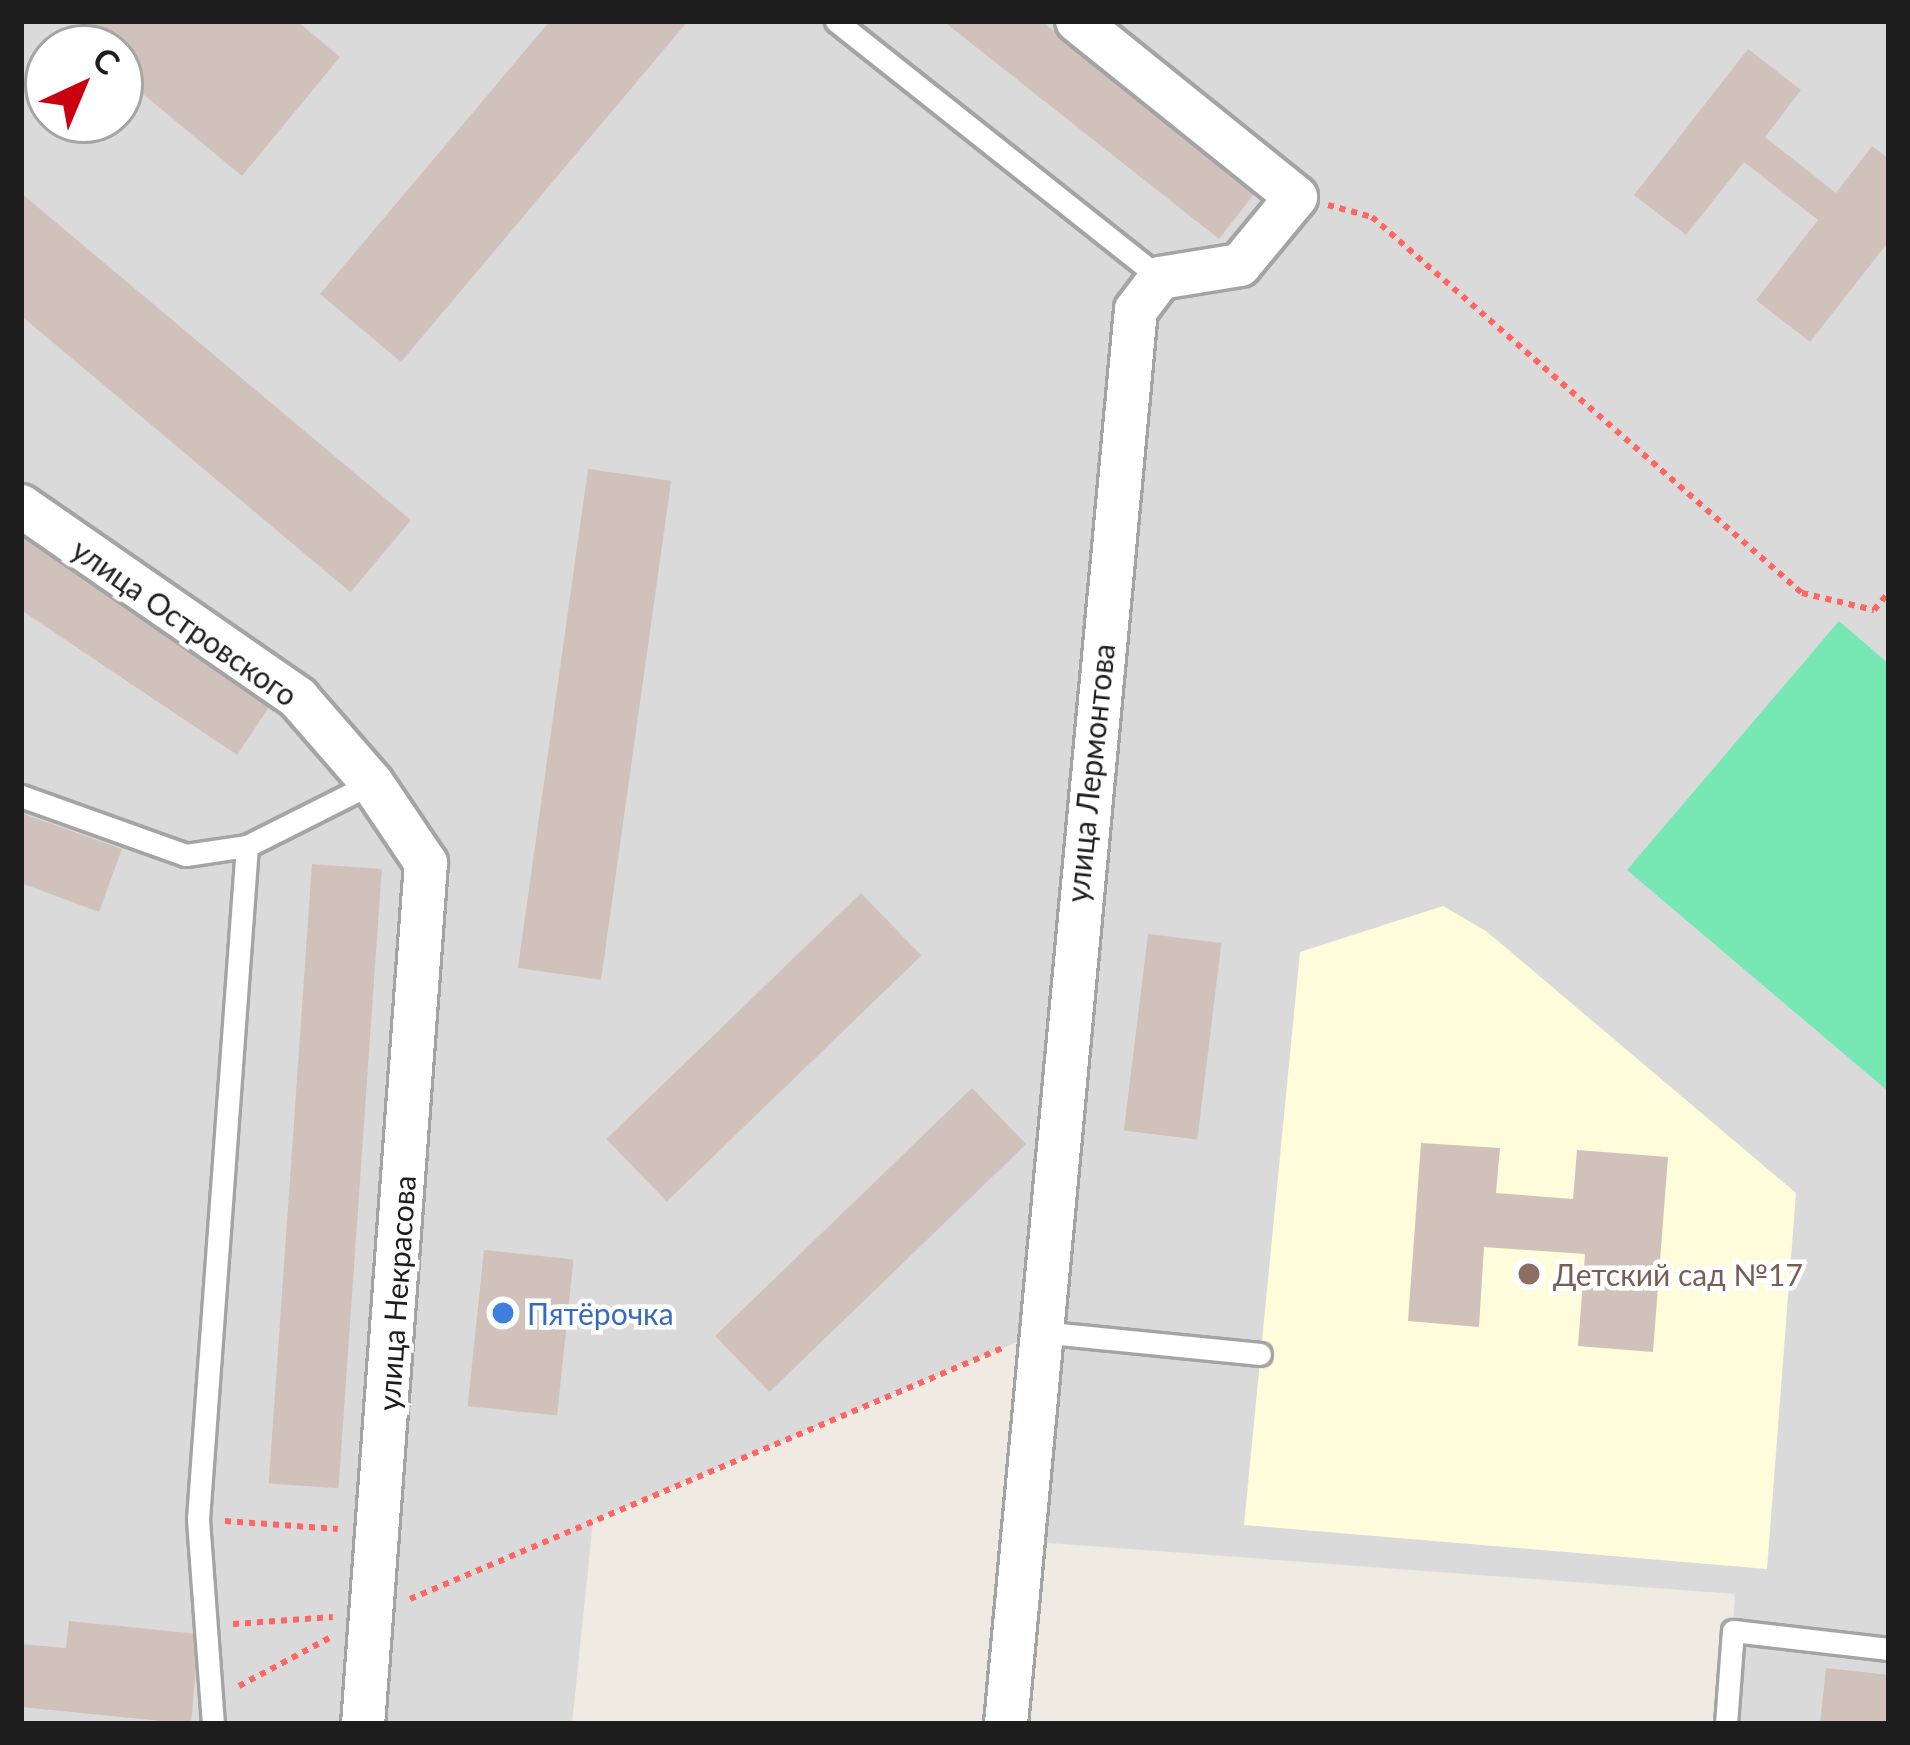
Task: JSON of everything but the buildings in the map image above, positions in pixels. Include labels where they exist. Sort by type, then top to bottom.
[{"type":"street","points":[[1077,21],[1296,196],[1240,265],[1160,278]]},
{"type":"street","name":"улица Лермонтова","points":[[1006,1724],[1136,310],[1160,278]]},
{"type":"street","name":"улица Островского","points":[[21,506],[298,698],[372,783],[426,862]]},
{"type":"street","name":"улица Некрасова","points":[[363,1724],[426,862]]},
{"type":"lane","points":[[844,24],[1160,278]]},
{"type":"lane","points":[[21,796],[186,855],[247,846],[372,783]]},
{"type":"lane","points":[[213,1724],[211,1625],[198,1519],[247,846]]},
{"type":"lane","points":[[1040,1332],[1260,1354]]},
{"type":"lane","points":[[1726,1724],[1733,1631],[1889,1648]]},
{"type":"path","points":[[1296,196],[1372,217],[1802,593],[1874,610],[1889,592]]},
{"type":"path","points":[[215,1699],[373,1614],[1040,1332]]},
{"type":"path","points":[[198,1519],[379,1532]]},
{"type":"path","points":[[211,1625],[373,1614]]},
{"type":"shaded area","points":[[21,21],[1889,21],[1889,1724],[1726,1724],[1735,1594],[1022,1541],[1039,1333],[593,1521],[572,1724],[21,1724]]},
{"type":"shaded area","name":"Детский сад №17","points":[[1443,906],[1486,931],[1796,1193],[1767,1569],[1244,1525],[1300,952]]},
{"type":"green space","points":[[1839,621],[1889,664],[1889,1092],[1627,870]]},
{"type":"place","name":"Детский сад №17","points":[[1529,1274]]},
{"type":"place","name":"Пятёрочка","points":[[503,1313]]}]
